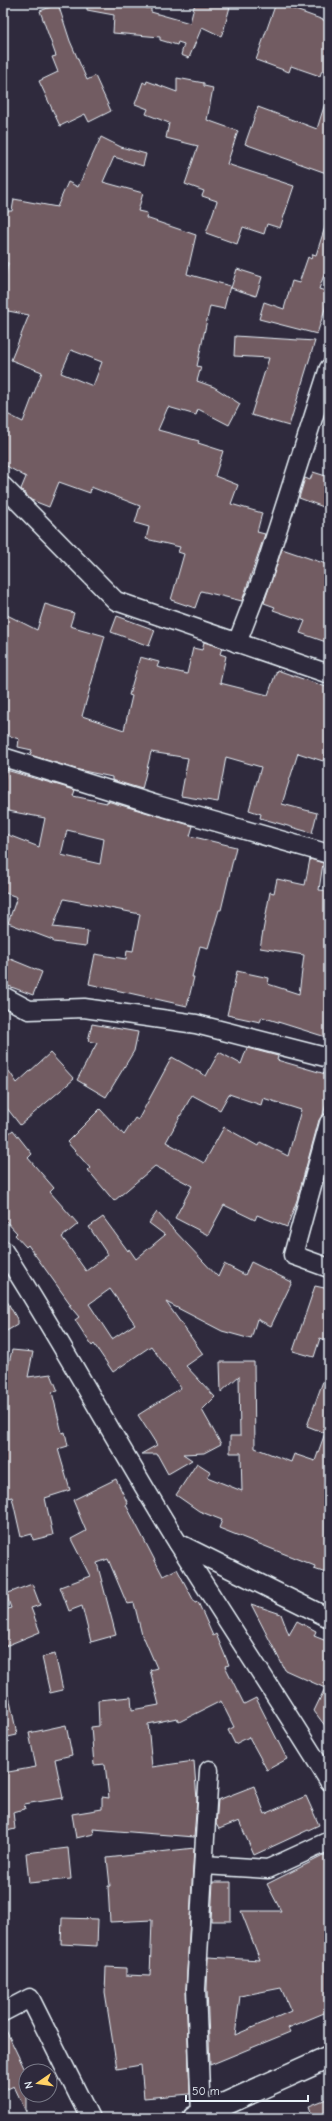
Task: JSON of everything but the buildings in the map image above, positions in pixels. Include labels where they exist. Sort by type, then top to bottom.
[{"type":"highway","points":[[197,2117],[329,2057]]},
{"type":"street","points":[[237,643],[262,578],[329,368]]},
{"type":"street","points":[[3,486],[116,601],[329,674]]},
{"type":"street","points":[[3,757],[163,807],[329,854]]},
{"type":"street","points":[[3,996],[29,1010],[84,1008],[196,1024],[329,1058]]},
{"type":"street","points":[[329,1123],[293,1255],[329,1268]]},
{"type":"street","points":[[3,1250],[43,1313],[178,1543],[268,1681],[329,1781]]},
{"type":"street","points":[[178,1543],[329,1618]]},
{"type":"street","points":[[197,2117],[196,1989],[210,1770]]},
{"type":"street","points":[[204,1864],[268,1869],[329,1841]]},
{"type":"street","points":[[3,2012],[30,1998],[90,2118]]}]
